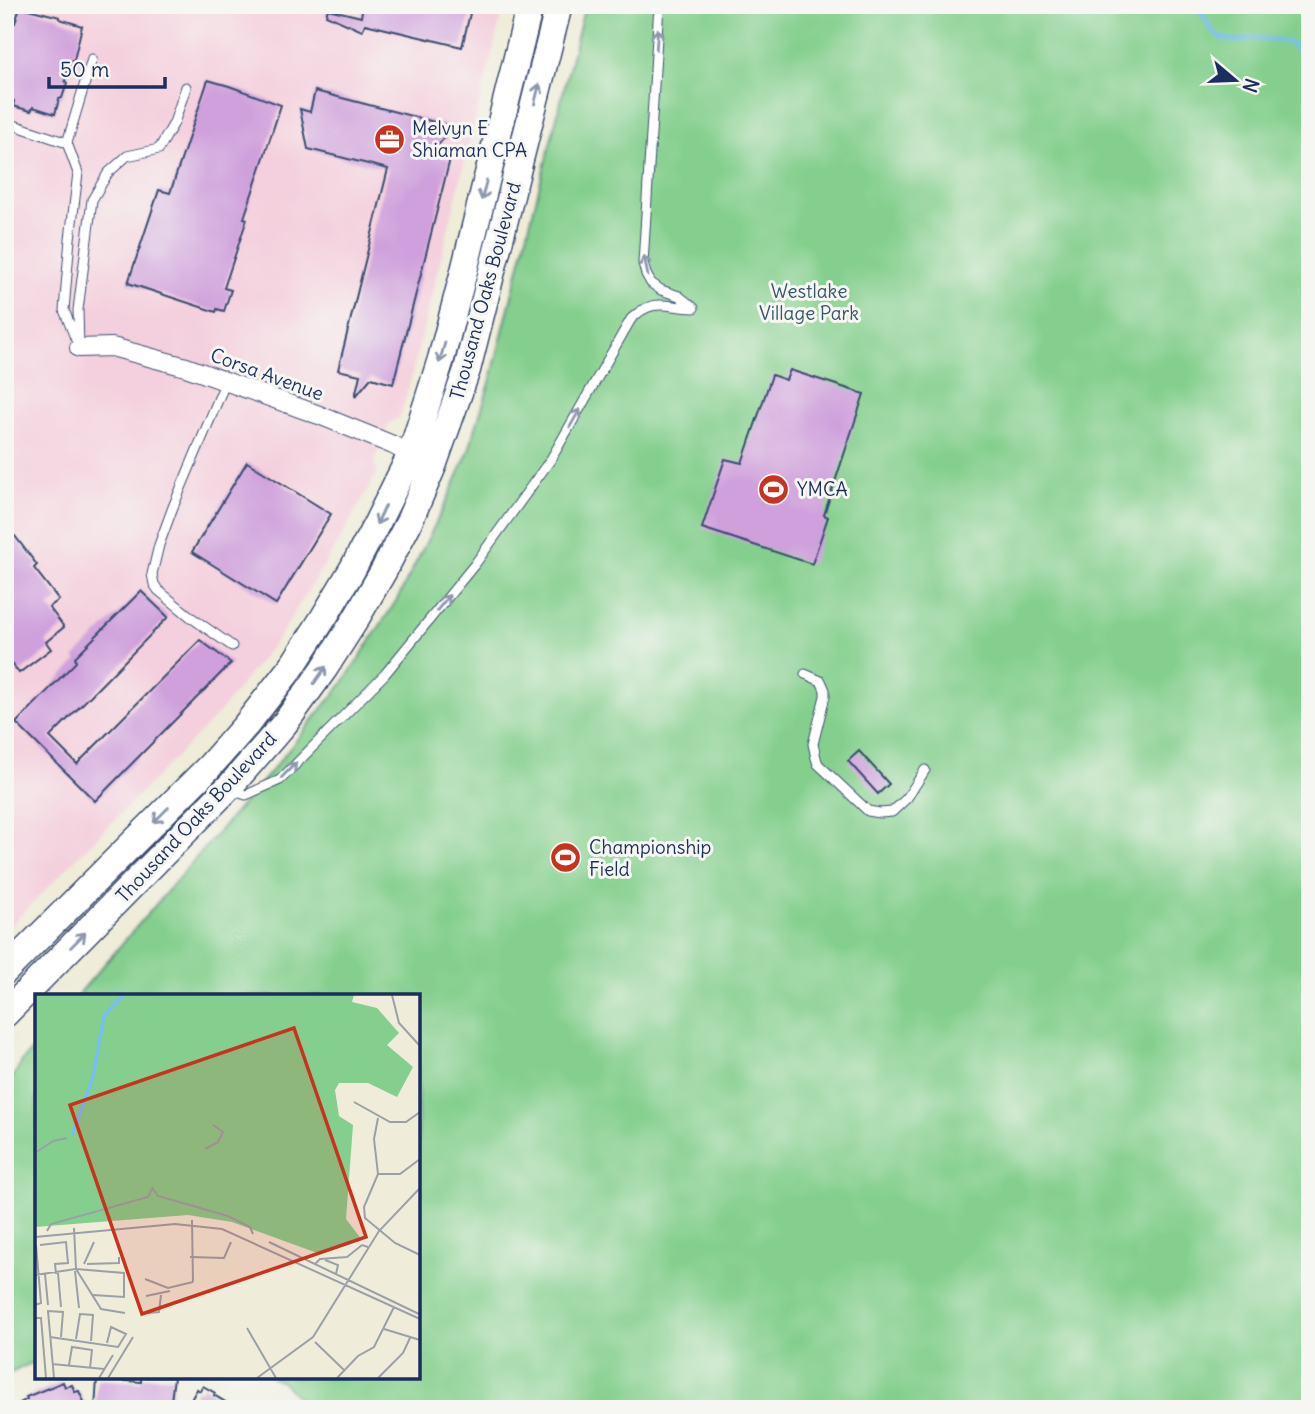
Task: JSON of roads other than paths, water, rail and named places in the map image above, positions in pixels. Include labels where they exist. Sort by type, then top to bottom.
[{"type":"main road","name":"Thousand Oaks Boulevard","points":[[5,1014],[231,785],[285,723],[354,622],[408,524],[441,359],[530,5]]},
{"type":"main road","name":"Thousand Oaks Boulevard","points":[[6,970],[209,767],[246,724],[290,668],[318,626],[358,558],[422,460],[467,370],[559,5]]},
{"type":"main road","points":[[209,767],[231,785]]},
{"type":"main road","points":[[6,970],[30,989]]},
{"type":"street","name":"Corsa Avenue","points":[[79,348],[112,347],[186,366],[319,415],[422,460]]},
{"type":"lane","points":[[231,785],[240,793],[246,794],[280,779],[385,674],[475,564],[551,459],[631,318],[647,306],[657,304],[694,308],[678,296],[661,290],[652,283],[643,262],[659,5]]},
{"type":"lane","points":[[79,348],[64,310],[78,173],[66,143],[92,59]]},
{"type":"lane","points":[[79,348],[78,310],[92,200],[108,173],[127,156],[159,149],[174,123],[186,87]]},
{"type":"lane","points":[[5,122],[66,143]]},
{"type":"lane","points":[[226,381],[173,507],[152,574],[158,590],[232,646]]},
{"type":"lane","points":[[805,674],[821,681],[825,690],[813,744],[818,764],[868,811],[892,812],[907,799],[925,770]]},
{"type":"waterway","points":[[1196,5],[1212,30],[1221,38],[1289,42],[1304,55],[1310,67]]},
{"type":"place","name":"Melvyn E Shiaman CPA","points":[[389,139]]},
{"type":"place","name":"YMCA","points":[[774,489]]},
{"type":"place","name":"Championship Field","points":[[566,858]]},
{"type":"park label","name":"Westlake Village Park","points":[[809,302]]}]
